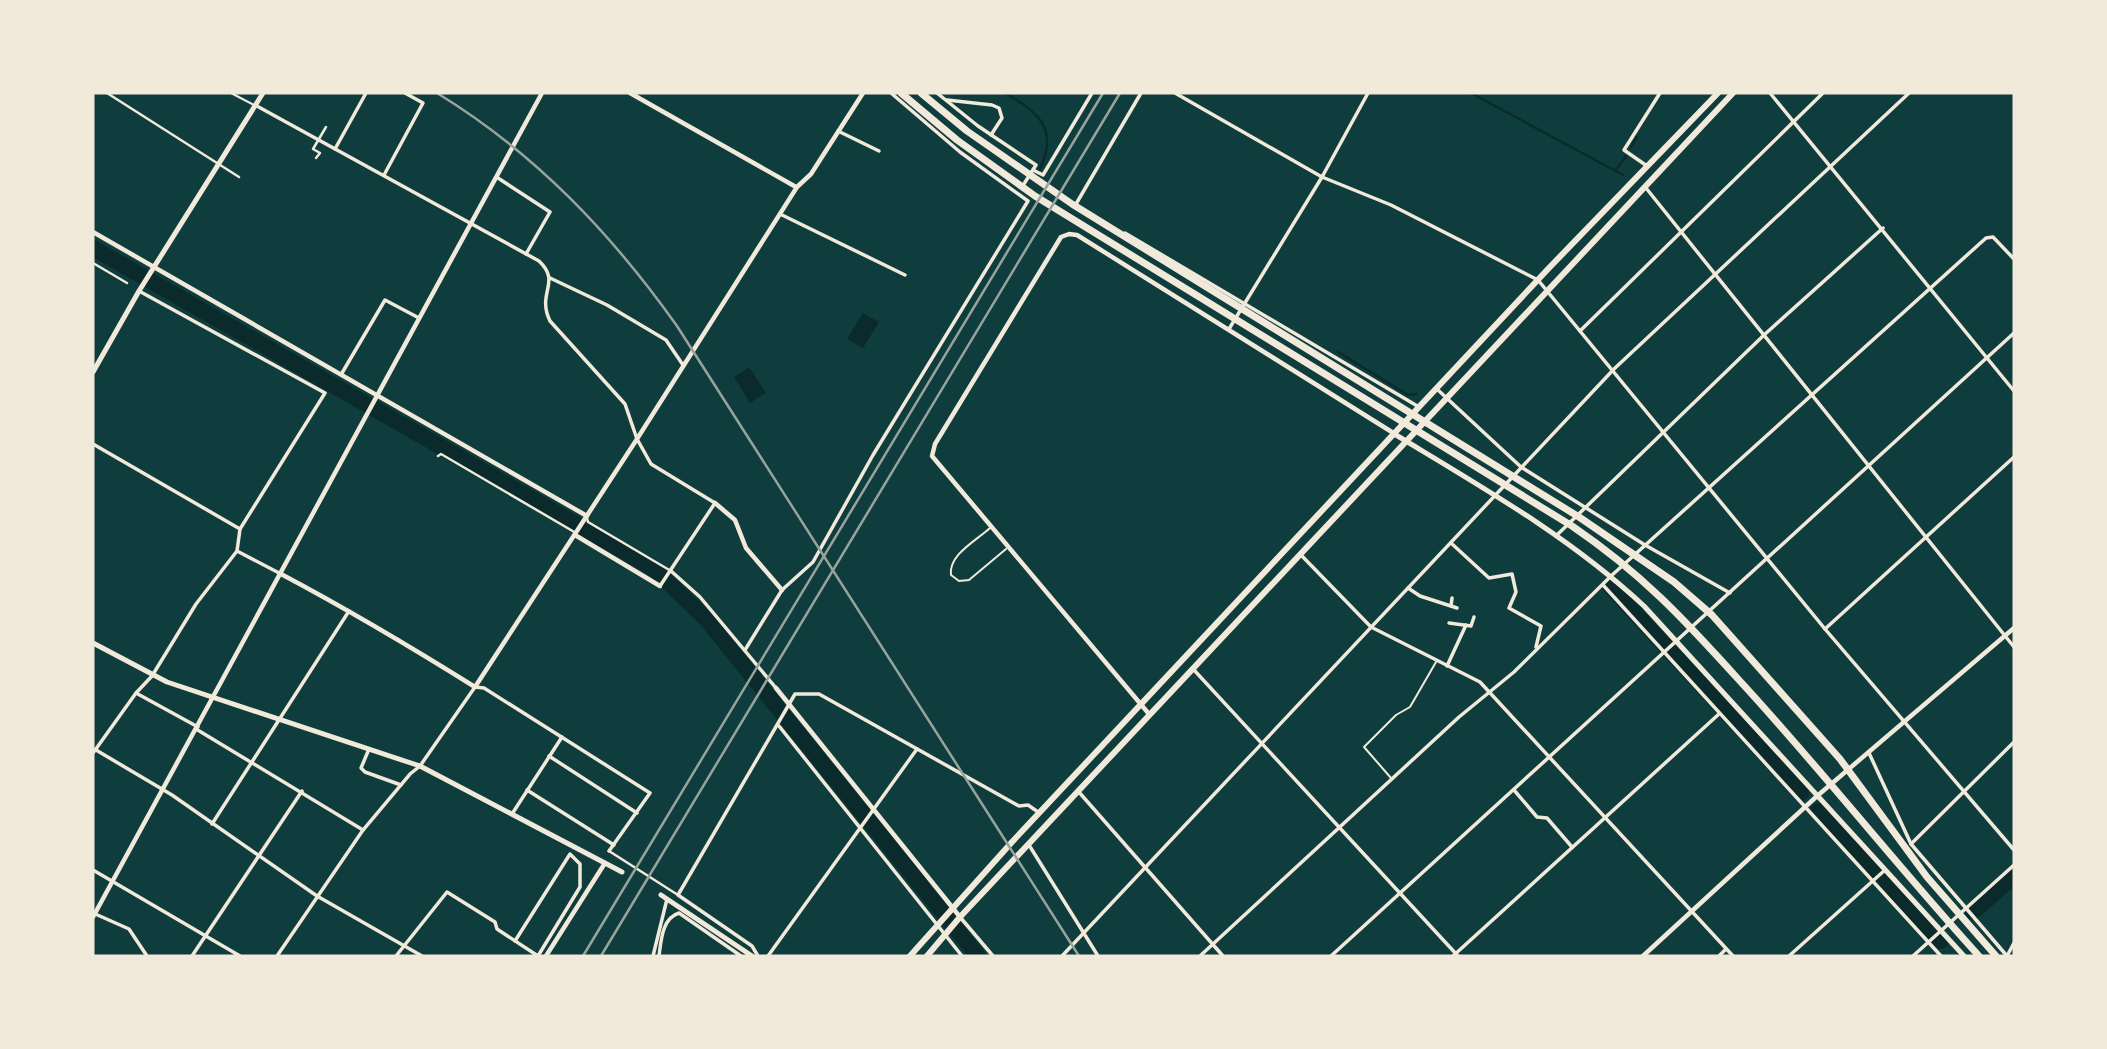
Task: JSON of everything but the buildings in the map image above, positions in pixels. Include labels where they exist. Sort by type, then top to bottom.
[{"type":"highway","points":[[901,93],[957,140],[1035,196],[1572,526],[1632,569],[1668,602],[1758,699],[1847,799],[1891,856],[1979,956]]},
{"type":"highway","points":[[921,93],[1009,162],[1072,204],[1569,511],[1674,582],[1712,615],[1840,759],[1927,877],[1996,956]]},
{"type":"highway","points":[[910,956],[1538,280],[1718,93]]},
{"type":"highway","points":[[928,956],[959,918],[1149,714],[1733,93]]},
{"type":"main road","points":[[93,372],[153,268],[263,93]]},
{"type":"main road","points":[[1396,435],[1558,534],[1611,576],[1677,642],[1882,872],[1964,956]]},
{"type":"main road","points":[[93,643],[152,676],[420,766],[622,872]]},
{"type":"main road","points":[[661,895],[752,956]]},
{"type":"street","points":[[107,93],[239,177]]},
{"type":"street","points":[[335,149],[366,93]]},
{"type":"street","points":[[384,175],[423,103],[405,93]]},
{"type":"street","points":[[147,956],[129,929],[94,914],[376,403],[542,93]]},
{"type":"street","points":[[630,93],[797,187]]},
{"type":"street","points":[[277,956],[363,830],[420,766],[475,687],[797,187],[811,174],[863,93]]},
{"type":"street","points":[[745,650],[782,590],[813,562],[873,455],[1028,201],[960,152],[891,93]]},
{"type":"street","points":[[937,93],[991,135],[1036,164],[1018,193]]},
{"type":"street","points":[[1033,170],[1043,175],[1092,93]]},
{"type":"street","points":[[1141,93],[1074,203],[1421,408]]},
{"type":"street","points":[[1175,93],[1322,177],[1391,205],[1538,280],[1711,486],[1825,629],[2014,850]]},
{"type":"street","points":[[1229,330],[1322,177],[1368,93]]},
{"type":"street","points":[[1648,167],[1625,150],[1660,93]]},
{"type":"street","points":[[1770,93],[2014,391]]},
{"type":"street","points":[[1580,331],[1824,93]]},
{"type":"street","points":[[1062,956],[1614,369],[1909,93]]},
{"type":"street","points":[[945,99],[999,108],[1002,118],[991,135]]},
{"type":"street","points":[[255,105],[526,254],[547,269],[550,278],[543,305],[550,321],[625,404],[637,439],[651,464],[715,503],[735,520],[746,548],[782,590]]},
{"type":"street","points":[[316,158],[320,153],[313,149],[326,127]]},
{"type":"street","points":[[838,131],[879,151]]},
{"type":"street","points":[[498,178],[550,212],[526,254]]},
{"type":"street","points":[[1644,186],[2014,647]]},
{"type":"street","points":[[780,214],[905,275]]},
{"type":"street","points":[[1558,534],[1663,430],[1883,228]]},
{"type":"street","points":[[93,232],[380,394],[389,402],[587,516]]},
{"type":"street","points":[[1149,714],[936,464],[933,449],[1061,237],[1077,235],[1396,435]]},
{"type":"street","points":[[1200,956],[1489,691],[1514,672],[1611,576],[1986,238],[1993,237],[2014,260]]},
{"type":"street","points":[[93,263],[127,283]]},
{"type":"street","points":[[550,278],[607,305],[666,340],[684,366]]},
{"type":"street","points":[[141,288],[325,393],[240,529],[237,551],[196,604],[152,676],[136,693],[94,752],[162,789],[317,896],[422,956]]},
{"type":"street","points":[[342,373],[385,300],[421,319]]},
{"type":"street","points":[[1331,956],[1677,642],[1867,464],[2014,333]]},
{"type":"street","points":[[1437,390],[1521,467],[1645,545],[1730,593]]},
{"type":"street","points":[[93,444],[240,529]]},
{"type":"street","points":[[438,456],[442,454],[660,586],[715,503]]},
{"type":"street","points":[[1825,629],[2014,457]]},
{"type":"street","points":[[587,516],[588,522],[671,571],[700,597],[752,658],[787,707],[951,909],[993,956]]},
{"type":"street","points":[[1451,543],[1489,578],[1512,574],[1516,592],[1509,608],[1541,626],[1536,649]]},
{"type":"street","points":[[237,551],[349,610],[392,639],[475,687],[484,688],[650,793],[608,851],[752,946],[758,956]]},
{"type":"street","points":[[1301,555],[1371,627],[1480,682],[1733,956]]},
{"type":"street","points":[[1602,585],[1667,650],[1719,714],[1805,809],[1874,879],[1941,956]]},
{"type":"street","points":[[1409,588],[1420,596],[1457,608]]},
{"type":"street","points":[[1451,606],[1452,598]]},
{"type":"street","points":[[212,824],[349,610]]},
{"type":"street","points":[[1449,623],[1471,626],[1474,617]]},
{"type":"street","points":[[1447,666],[1466,625]]},
{"type":"street","points":[[1643,956],[1816,797],[2014,628]]},
{"type":"street","points":[[1192,668],[1456,956],[1572,846],[1719,714]]},
{"type":"street","points":[[136,693],[363,830]]},
{"type":"street","points":[[678,895],[795,694],[818,694],[1020,806],[1028,805],[1040,813]]},
{"type":"street","points":[[779,725],[947,932],[962,956]]},
{"type":"street","points":[[512,815],[562,737]]},
{"type":"street","points":[[1911,844],[2014,742]]},
{"type":"street","points":[[369,749],[362,768],[365,772],[401,785]]},
{"type":"street","points":[[768,956],[918,749]]},
{"type":"street","points":[[1869,753],[1911,844],[2007,956],[2014,943]]},
{"type":"street","points":[[549,756],[637,813]]},
{"type":"street","points":[[527,790],[614,845]]},
{"type":"street","points":[[1514,790],[1537,817],[1547,818],[1572,846]]},
{"type":"street","points":[[192,956],[302,791]]},
{"type":"street","points":[[1078,791],[1223,956]]},
{"type":"street","points":[[1028,844],[1098,956]]},
{"type":"street","points":[[396,956],[447,891],[495,922],[497,929],[515,941],[538,956],[580,887],[580,864],[570,854],[515,941]]},
{"type":"street","points":[[546,956],[605,863]]},
{"type":"street","points":[[1913,956],[2014,865]]},
{"type":"street","points":[[93,870],[240,956]]},
{"type":"street","points":[[1789,956],[1882,872]]},
{"type":"street","points":[[653,956],[667,899]]},
{"type":"street","points":[[659,956],[664,930],[671,916],[680,914],[741,956]]},
{"type":"street","points":[[1719,956],[1726,949]]},
{"type":"lane","points":[[230,93],[255,105]]},
{"type":"lane","points":[[990,528],[954,559],[950,571],[954,578],[969,580],[1007,548]]},
{"type":"lane","points":[[1392,779],[1364,747],[1396,715],[1410,707],[1436,661]]},
{"type":"water","points":[[863,313],[879,322],[863,348],[847,339]]},
{"type":"water","points":[[749,367],[766,393],[750,403],[734,377]]},
{"type":"waterway","points":[[1005,93],[1036,114],[1042,123],[1047,143],[1040,169]]},
{"type":"waterway","points":[[1471,93],[1623,175]]},
{"type":"waterway","points":[[1631,147],[1637,137]]},
{"type":"waterway","points":[[1616,170],[1626,156]]},
{"type":"waterway","points":[[93,248],[653,568],[706,619],[978,956]]},
{"type":"waterway","points":[[1338,352],[1408,395],[1416,394]]},
{"type":"waterway","points":[[1610,586],[1801,793]]},
{"type":"waterway","points":[[1818,811],[1941,941]]},
{"type":"waterway","points":[[1973,912],[2014,876]]},
{"type":"railway","points":[[437,93],[473,116],[539,169],[598,227],[652,292],[677,326],[1079,956]]},
{"type":"railway","points":[[583,956],[1103,93]]},
{"type":"railway","points":[[601,956],[1120,93]]}]
